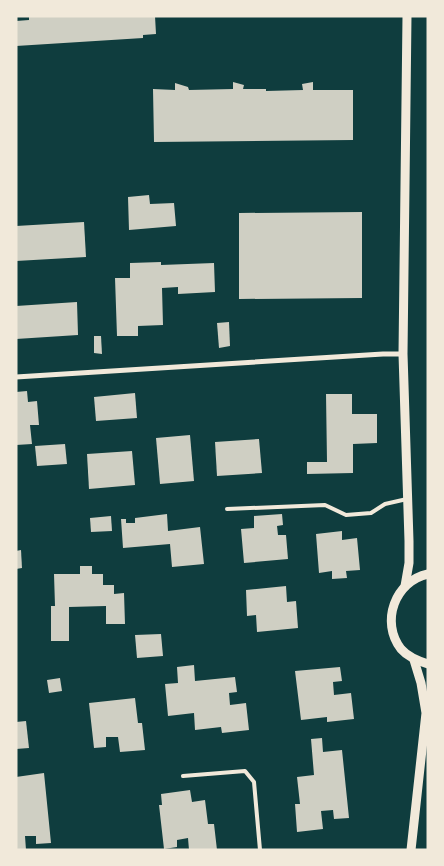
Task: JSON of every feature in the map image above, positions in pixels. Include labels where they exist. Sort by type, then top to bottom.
[{"type":"street","points":[[405,586],[409,563],[403,354],[407,16]]},
{"type":"street","points":[[16,377],[403,354]]},
{"type":"street","points":[[428,574],[420,576],[405,586],[395,600],[390,617],[393,634],[401,649],[414,660],[428,664]]},
{"type":"street","points":[[410,850],[426,713],[421,683],[414,660]]},
{"type":"lane","points":[[227,510],[325,505],[346,515],[371,512],[385,504],[408,499]]},
{"type":"lane","points":[[183,776],[246,771],[254,782],[260,850]]},
{"type":"building","points":[[29,16],[155,16],[156,34],[143,35],[143,38],[16,46],[16,21],[29,20]]},
{"type":"building","points":[[233,82],[244,85],[243,89],[266,89],[266,91],[303,90],[302,84],[313,82],[313,90],[353,90],[353,140],[154,142],[153,89],[175,90],[175,83],[188,87],[189,90],[233,89]]},
{"type":"building","points":[[149,195],[150,204],[174,203],[176,226],[129,230],[128,197]]},
{"type":"building","points":[[362,212],[362,298],[239,299],[239,213]]},
{"type":"building","points":[[84,222],[86,257],[16,261],[16,226]]},
{"type":"building","points":[[161,262],[161,265],[214,263],[215,292],[178,294],[178,287],[162,288],[163,325],[138,326],[138,336],[117,336],[115,278],[130,278],[130,263]]},
{"type":"building","points":[[77,302],[78,335],[16,339],[16,306]]},
{"type":"building","points":[[229,322],[230,346],[219,348],[217,323]]},
{"type":"building","points":[[94,336],[101,336],[102,354],[94,353]]},
{"type":"building","points":[[27,391],[28,402],[37,401],[39,425],[30,425],[32,444],[16,445],[16,392]]},
{"type":"building","points":[[135,393],[137,418],[96,421],[94,397]]},
{"type":"building","points":[[326,394],[352,394],[352,414],[377,414],[377,443],[353,444],[353,473],[307,474],[307,462],[327,462]]},
{"type":"building","points":[[190,435],[194,481],[160,484],[156,438]]},
{"type":"building","points":[[259,439],[262,473],[217,476],[215,442]]},
{"type":"building","points":[[65,444],[67,464],[37,466],[35,446]]},
{"type":"building","points":[[132,451],[135,485],[89,489],[87,454]]},
{"type":"building","points":[[167,514],[168,531],[200,527],[204,564],[172,567],[170,544],[123,548],[121,519],[126,519],[126,523],[135,523],[135,518]]},
{"type":"building","points":[[282,514],[283,525],[277,526],[278,535],[286,535],[288,559],[244,563],[241,529],[254,528],[254,516]]},
{"type":"building","points":[[111,516],[112,531],[91,532],[90,518]]},
{"type":"building","points":[[342,531],[342,540],[357,538],[360,570],[346,571],[347,578],[332,579],[332,571],[319,573],[316,534]]},
{"type":"building","points":[[21,550],[22,568],[16,569],[16,551]]},
{"type":"building","points":[[80,566],[92,566],[92,574],[103,574],[103,585],[114,585],[114,594],[124,593],[125,624],[106,624],[106,606],[69,607],[69,641],[51,641],[51,606],[55,606],[54,574],[80,574]]},
{"type":"building","points":[[286,586],[287,602],[296,601],[298,628],[257,632],[256,615],[247,616],[246,590]]},
{"type":"building","points":[[161,634],[163,656],[137,658],[135,635]]},
{"type":"building","points":[[194,665],[195,681],[235,677],[237,692],[229,693],[230,705],[246,703],[249,730],[222,733],[221,727],[195,730],[194,713],[168,716],[165,684],[178,683],[177,667]]},
{"type":"building","points":[[340,667],[342,681],[333,682],[334,695],[351,693],[354,719],[327,722],[327,717],[301,720],[295,671]]},
{"type":"building","points":[[60,678],[62,691],[49,693],[47,680]]},
{"type":"building","points":[[135,698],[138,723],[142,723],[145,750],[120,752],[118,737],[106,737],[106,747],[94,748],[89,703]]},
{"type":"building","points":[[26,721],[29,748],[16,749],[16,722]]},
{"type":"building","points":[[322,738],[323,752],[342,750],[349,818],[334,819],[333,810],[321,811],[323,829],[297,832],[295,804],[300,804],[297,777],[314,775],[311,739]]},
{"type":"building","points":[[44,773],[51,843],[36,844],[36,836],[25,836],[26,850],[16,850],[16,777]]},
{"type":"building","points":[[190,790],[192,802],[205,800],[208,824],[214,824],[217,850],[189,850],[188,838],[177,840],[177,847],[164,849],[159,805],[162,805],[161,794]]}]
